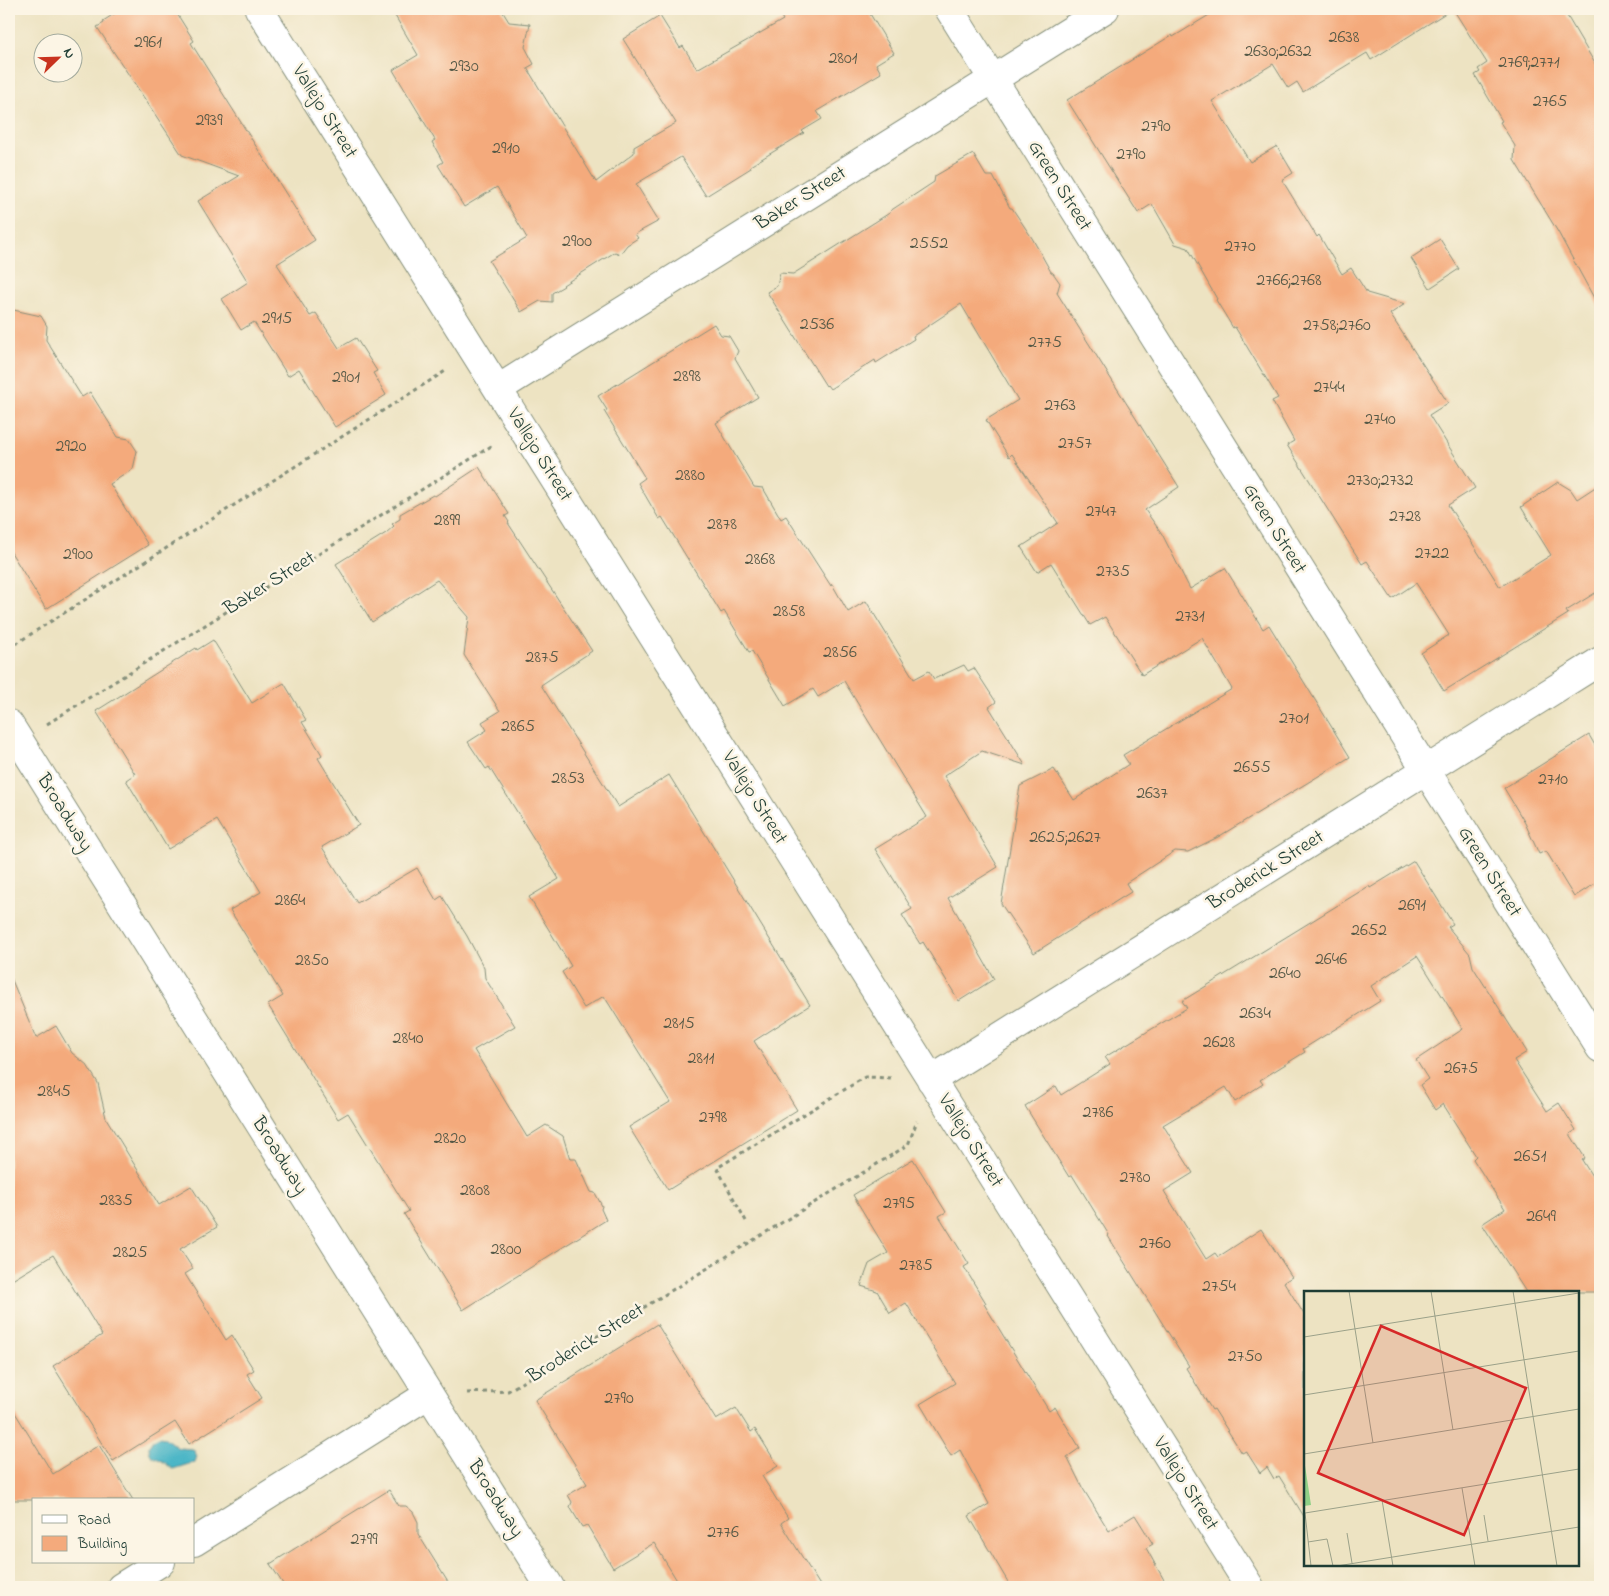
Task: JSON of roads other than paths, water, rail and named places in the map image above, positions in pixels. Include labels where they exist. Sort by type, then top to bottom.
[{"type":"street","name":"Vallejo Street","points":[[260,9],[1250,1587]]},
{"type":"street","name":"Green Street","points":[[948,9],[1600,1048]]},
{"type":"street","name":"Baker Street","points":[[498,389],[1105,9]]},
{"type":"street","name":"Broderick Street","points":[[932,1080],[1600,661]]},
{"type":"street","name":"Broadway","points":[[14,733],[550,1587]]},
{"type":"street","points":[[195,1541],[429,1394]]},
{"type":"street","points":[[121,1587],[158,1564]]},
{"type":"water","points":[[159,1437],[165,1438],[178,1448],[193,1449],[197,1456],[195,1462],[173,1469],[153,1457],[149,1446],[153,1440]]}]
